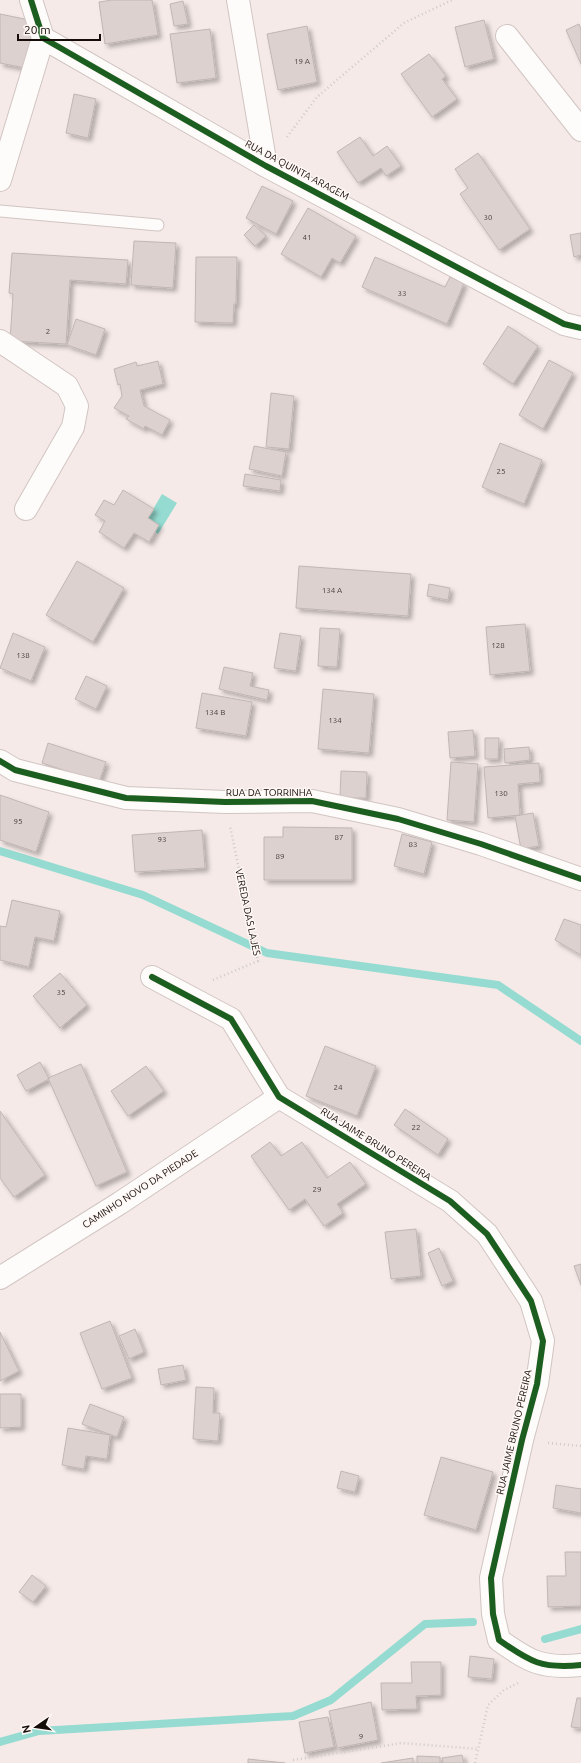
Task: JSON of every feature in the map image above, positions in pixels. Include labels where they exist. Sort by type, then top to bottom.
[{"type":"street","points":[[0,178],[42,38],[31,0]]},
{"type":"street","points":[[238,0],[266,166]]},
{"type":"street","points":[[507,36],[581,130]]},
{"type":"street","name":"RUA DA QUINTA ARAGEM","points":[[42,38],[266,166],[564,324],[581,328]]},
{"type":"street","points":[[0,341],[67,386],[77,406],[73,427],[26,509]]},
{"type":"street","name":"RUA DA TORRINHA","points":[[0,761],[15,770],[126,798],[225,802],[312,801],[391,818],[481,844],[581,879]]},
{"type":"street","points":[[152,977],[231,1019],[279,1097]]},
{"type":"street","name":"CAMINHO NOVO DA PIEDADE","points":[[0,1278],[120,1203],[279,1097]]},
{"type":"street","name":"RUA JAIME BRUNO PEREIRA","points":[[279,1097],[450,1201],[487,1234],[531,1300],[543,1341],[538,1384],[522,1440],[491,1578],[493,1614],[499,1640],[524,1658],[551,1666],[560,1667],[581,1665]]},
{"type":"lane","points":[[0,211],[158,225]]},
{"type":"path","points":[[266,166],[317,97],[404,23],[452,0]]},
{"type":"path","points":[[522,1440],[581,1446]]},
{"type":"path","points":[[475,1763],[488,1705],[504,1690],[551,1666]]},
{"type":"path","points":[[293,1760],[402,1743],[478,1749]]},
{"type":"water","points":[[162,494],[177,503],[158,534],[155,532],[159,525],[148,518]]},
{"type":"building","points":[[112,0],[152,0],[158,35],[105,44],[99,2]]},
{"type":"building","points":[[183,1],[188,24],[174,26],[170,4]]},
{"type":"building","points":[[0,14],[34,21],[25,68],[0,63]]},
{"type":"building","points":[[484,20],[494,59],[465,67],[455,27]]},
{"type":"building","points":[[579,24],[581,30],[581,64],[566,30]]},
{"type":"building","points":[[307,26],[317,82],[278,90],[267,34]]},
{"type":"building","points":[[210,29],[216,78],[177,83],[170,34]]},
{"type":"building","points":[[429,54],[446,76],[442,79],[457,99],[432,117],[401,74]]},
{"type":"building","points":[[74,94],[96,99],[88,138],[66,133]]},
{"type":"building","points":[[360,137],[373,156],[387,146],[401,166],[386,176],[381,168],[358,183],[337,152]]},
{"type":"building","points":[[478,153],[530,229],[499,250],[460,194],[468,188],[455,169]]},
{"type":"building","points":[[262,186],[293,201],[276,234],[246,218]]},
{"type":"building","points":[[308,208],[356,236],[340,263],[332,258],[321,277],[281,254]]},
{"type":"building","points":[[254,225],[266,236],[255,246],[244,235]]},
{"type":"building","points":[[581,233],[581,255],[574,257],[570,235]]},
{"type":"building","points":[[134,241],[176,243],[173,288],[131,285]]},
{"type":"building","points":[[12,253],[128,260],[126,284],[70,280],[66,344],[10,341],[13,294],[9,293]]},
{"type":"building","points":[[196,257],[237,257],[236,304],[234,304],[233,323],[195,322]]},
{"type":"building","points":[[375,257],[445,287],[450,277],[464,283],[447,324],[362,287]]},
{"type":"building","points":[[76,319],[105,329],[96,355],[67,345]]},
{"type":"building","points":[[508,326],[538,346],[513,384],[483,364]]},
{"type":"building","points":[[549,360],[573,373],[543,429],[519,415]]},
{"type":"building","points":[[158,361],[163,384],[140,390],[144,406],[170,420],[162,435],[145,426],[144,429],[126,419],[129,416],[114,408],[122,396],[120,384],[118,385],[114,369],[136,362],[137,366]]},
{"type":"building","points":[[271,393],[294,396],[289,449],[266,447]]},
{"type":"building","points":[[500,443],[542,460],[524,504],[482,487]]},
{"type":"building","points":[[254,446],[286,452],[282,476],[249,469]]},
{"type":"building","points":[[245,474],[281,480],[280,491],[243,486]]},
{"type":"building","points":[[123,490],[154,509],[148,518],[159,525],[149,542],[134,533],[124,548],[99,532],[105,521],[95,515],[104,500],[114,505]]},
{"type":"building","points":[[77,561],[124,588],[93,642],[46,615]]},
{"type":"building","points":[[299,566],[411,574],[408,616],[296,608]]},
{"type":"building","points":[[429,584],[450,588],[448,600],[427,596]]},
{"type":"building","points":[[525,624],[530,671],[490,675],[486,627]]},
{"type":"building","points":[[320,628],[340,629],[337,667],[318,666]]},
{"type":"building","points":[[13,633],[45,647],[31,681],[0,668]]},
{"type":"building","points":[[280,633],[301,636],[296,671],[274,668]]},
{"type":"building","points":[[224,667],[253,673],[250,686],[269,690],[267,700],[219,689]]},
{"type":"building","points":[[86,676],[107,686],[96,709],[75,699]]},
{"type":"building","points":[[323,689],[374,694],[369,753],[318,749]]},
{"type":"building","points":[[202,693],[252,702],[246,736],[196,728]]},
{"type":"building","points":[[473,730],[475,756],[450,758],[448,732]]},
{"type":"building","points":[[485,738],[499,738],[498,759],[485,759]]},
{"type":"building","points":[[48,743],[106,762],[99,782],[42,763]]},
{"type":"building","points":[[529,747],[530,760],[505,763],[504,749]]},
{"type":"building","points":[[451,762],[478,764],[474,822],[447,820]]},
{"type":"building","points":[[539,763],[540,782],[518,784],[520,815],[488,818],[484,767]]},
{"type":"building","points":[[341,771],[367,772],[366,798],[340,798]]},
{"type":"building","points":[[0,795],[49,812],[36,852],[0,840]]},
{"type":"building","points":[[533,813],[539,846],[521,849],[515,816]]},
{"type":"building","points":[[283,827],[352,828],[352,880],[264,880],[264,837],[283,837]]},
{"type":"building","points":[[202,830],[205,868],[135,872],[132,835]]},
{"type":"building","points":[[402,834],[432,842],[424,874],[394,866]]},
{"type":"building","points":[[12,900],[60,911],[54,941],[35,937],[29,967],[0,960],[0,926],[6,927]]},
{"type":"building","points":[[564,919],[581,925],[581,955],[555,940]]},
{"type":"building","points":[[60,973],[87,1005],[60,1028],[33,996]]},
{"type":"building","points":[[325,1046],[376,1066],[357,1116],[306,1096]]},
{"type":"building","points":[[40,1062],[49,1079],[26,1091],[17,1075]]},
{"type":"building","points":[[81,1064],[127,1172],[96,1186],[48,1078]]},
{"type":"building","points":[[146,1066],[164,1091],[128,1116],[111,1091]]},
{"type":"building","points":[[405,1109],[448,1139],[438,1155],[394,1125]]},
{"type":"building","points":[[0,1111],[45,1175],[14,1197],[0,1178]]},
{"type":"building","points":[[270,1142],[281,1156],[302,1142],[327,1178],[350,1162],[366,1184],[337,1204],[343,1213],[324,1226],[305,1199],[289,1210],[251,1156]]},
{"type":"building","points":[[416,1229],[421,1276],[391,1279],[385,1232]]},
{"type":"building","points":[[439,1248],[453,1281],[442,1286],[428,1253]]},
{"type":"building","points":[[581,1264],[581,1285],[574,1266]]},
{"type":"building","points":[[110,1321],[132,1378],[102,1389],[80,1333]]},
{"type":"building","points":[[135,1329],[144,1352],[129,1359],[119,1336]]},
{"type":"building","points":[[0,1332],[19,1371],[0,1381]]},
{"type":"building","points":[[183,1365],[186,1380],[161,1385],[158,1369]]},
{"type":"building","points":[[196,1387],[214,1388],[213,1413],[220,1413],[218,1441],[193,1439]]},
{"type":"building","points":[[0,1394],[21,1394],[21,1427],[0,1428]]},
{"type":"building","points":[[90,1404],[124,1417],[117,1437],[82,1424]]},
{"type":"building","points":[[68,1428],[110,1435],[107,1459],[86,1456],[84,1469],[62,1465]]},
{"type":"building","points":[[441,1457],[493,1472],[476,1530],[424,1515]]},
{"type":"building","points":[[341,1471],[359,1476],[355,1492],[337,1488]]},
{"type":"building","points":[[556,1485],[581,1489],[581,1513],[553,1508]]},
{"type":"building","points":[[565,1552],[581,1552],[581,1606],[548,1607],[547,1576],[566,1576]]},
{"type":"building","points":[[32,1575],[46,1586],[33,1602],[19,1592]]},
{"type":"building","points":[[470,1656],[494,1659],[492,1679],[468,1677]]},
{"type":"building","points":[[411,1662],[441,1662],[441,1695],[416,1696],[417,1709],[382,1710],[381,1683],[412,1683]]},
{"type":"building","points":[[577,1698],[581,1698],[581,1728],[571,1727]]},
{"type":"building","points":[[371,1702],[378,1740],[337,1748],[329,1711]]},
{"type":"building","points":[[328,1717],[334,1747],[305,1753],[299,1722]]},
{"type":"building","points":[[462,1755],[464,1763],[443,1763],[442,1758]]},
{"type":"building","points":[[417,1756],[440,1757],[440,1763],[417,1763]]},
{"type":"building","points":[[413,1758],[413,1763],[381,1763]]},
{"type":"building","points":[[248,1759],[285,1763],[248,1763]]},
{"type":"waterway","points":[[0,851],[143,895],[267,953],[498,985],[581,1041]]},
{"type":"waterway","points":[[0,1742],[39,1731],[293,1716],[331,1700],[425,1624],[473,1622]]},
{"type":"waterway","points":[[545,1639],[581,1629]]},
{"type":"cycle path","points":[[31,0],[43,38],[266,166],[564,324],[581,328]]},
{"type":"cycle path","points":[[0,761],[15,770],[126,798],[225,802],[312,801],[398,819],[481,844],[581,879]]},
{"type":"cycle path","points":[[152,977],[231,1019],[279,1097],[450,1201],[487,1234],[531,1301],[543,1341],[537,1384],[522,1440],[491,1578],[493,1614],[499,1640],[519,1654],[528,1659],[546,1665],[581,1665]]}]
